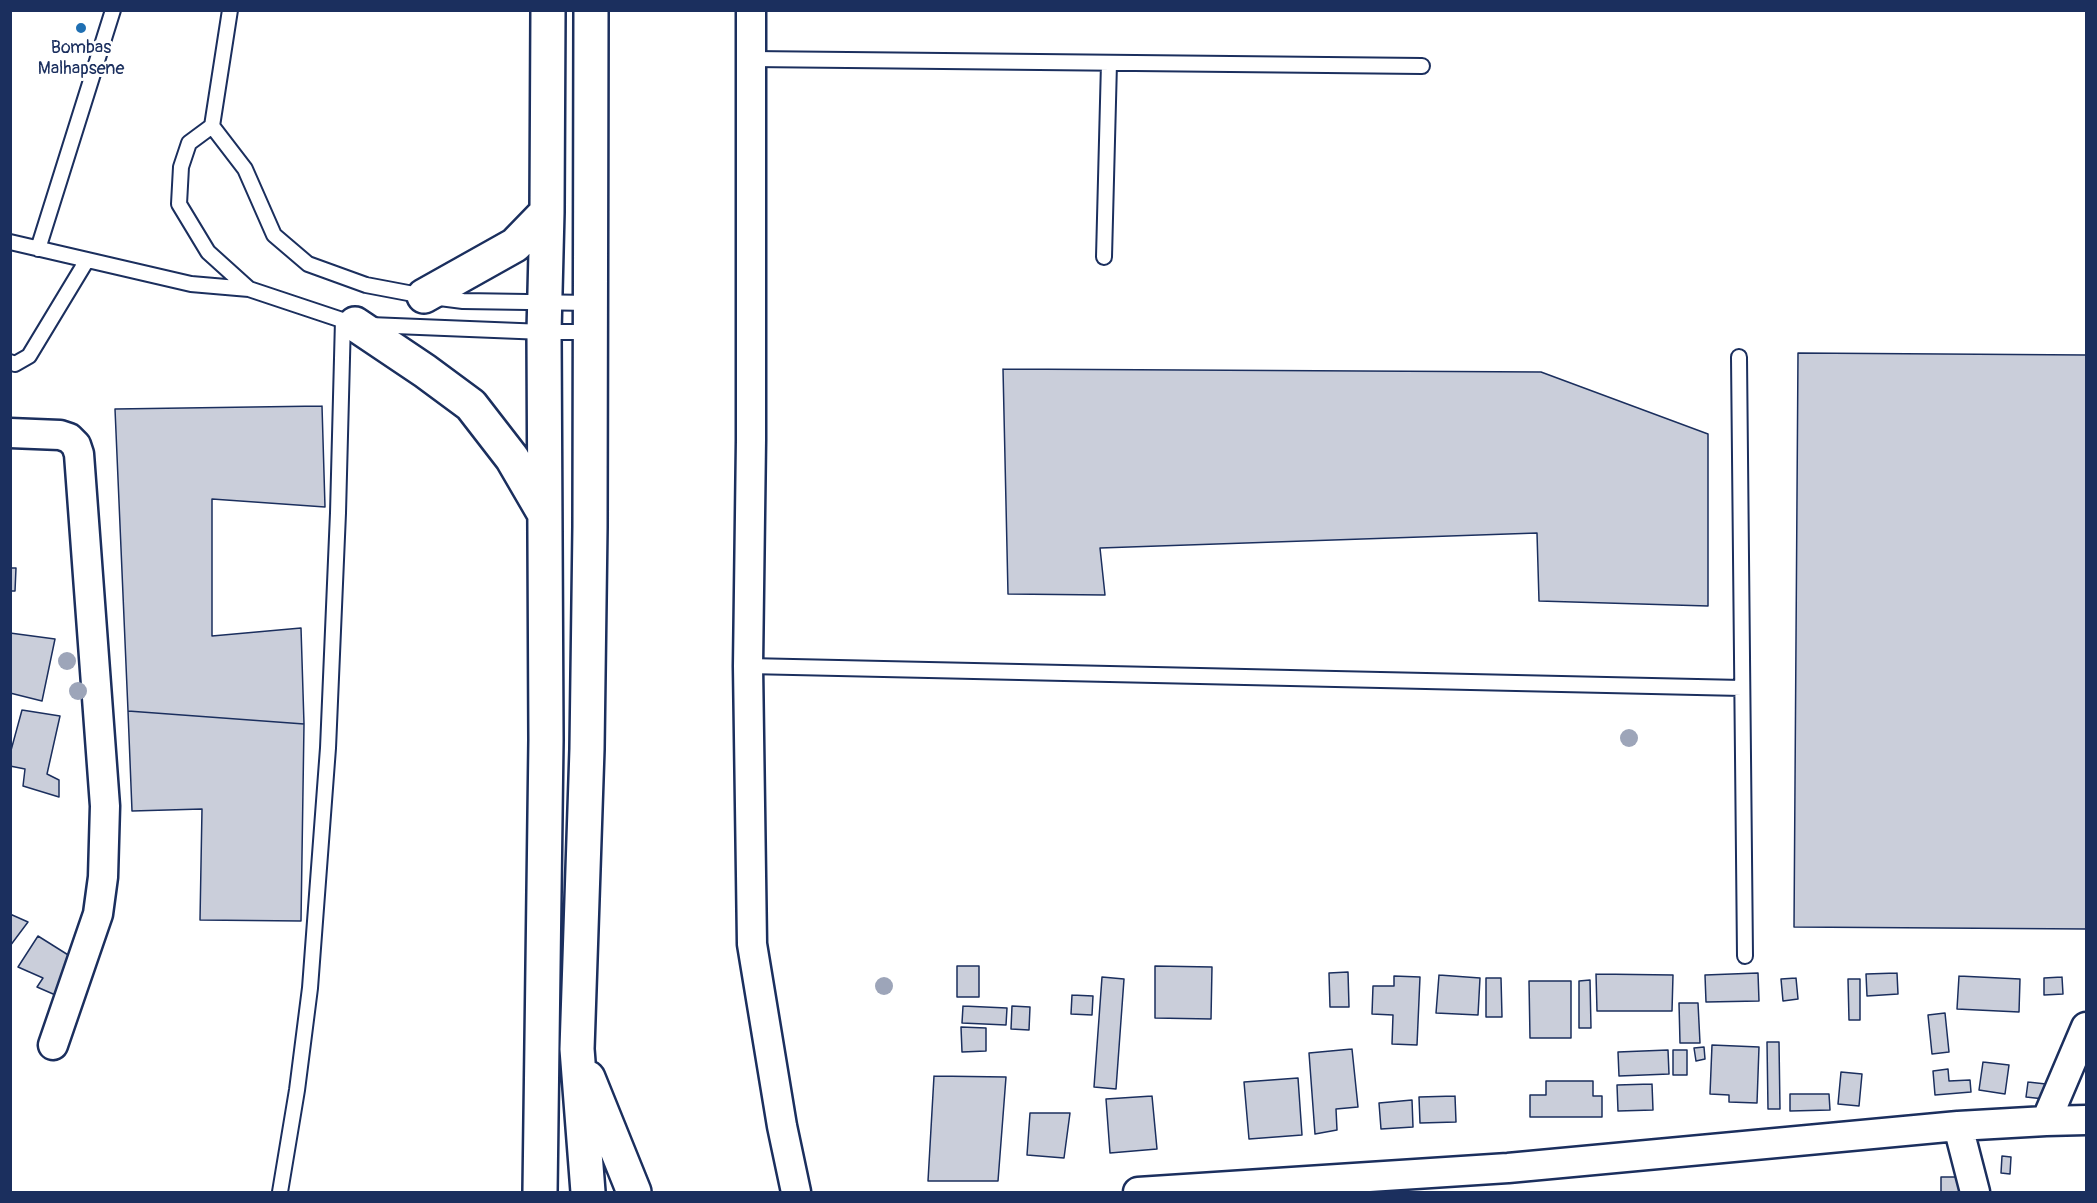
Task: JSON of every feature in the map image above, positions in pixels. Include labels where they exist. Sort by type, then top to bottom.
[{"type":"highway","points":[[540,1192],[546,740],[544,317],[548,10]]},
{"type":"highway","points":[[588,1192],[577,1049],[587,749],[590,528],[591,10]]},
{"type":"highway","points":[[424,296],[515,244],[547,212]]},
{"type":"highway","points":[[349,322],[471,405],[512,458],[546,518]]},
{"type":"highway","points":[[577,1049],[634,1192]]},
{"type":"street","points":[[751,10],[751,440],[748,666],[752,944],[795,1192]]},
{"type":"street","points":[[10,433],[60,435],[69,438],[76,445],[79,454],[104,795],[103,877],[98,914],[53,1045]]},
{"type":"street","points":[[2046,1121],[2086,1027]]},
{"type":"street","points":[[1138,1192],[1508,1168],[1958,1126],[2086,1120]]},
{"type":"street","points":[[1958,1126],[1975,1192]]},
{"type":"lane","points":[[38,249],[113,10]]},
{"type":"lane","points":[[230,10],[212,126],[189,143],[181,167],[179,204],[208,252],[249,289]]},
{"type":"lane","points":[[752,59],[1422,66]]},
{"type":"lane","points":[[1104,257],[1109,63]]},
{"type":"lane","points":[[212,126],[245,169],[274,235],[308,264],[366,285],[544,317],[590,318]]},
{"type":"lane","points":[[10,242],[191,284],[249,289],[349,322],[590,318]]},
{"type":"lane","points":[[10,362],[15,364],[29,356],[87,260]]},
{"type":"lane","points":[[280,1192],[297,1090],[310,988],[326,771],[349,322]]},
{"type":"lane","points":[[1739,357],[1745,956]]},
{"type":"lane","points":[[748,666],[1742,688]]},
{"type":"building","points":[[1798,353],[2086,355],[2086,929],[1794,927]]},
{"type":"building","points":[[1003,369],[1541,372],[1708,434],[1708,606],[1539,601],[1537,533],[1100,548],[1105,595],[1008,594]]},
{"type":"building","points":[[322,406],[325,507],[212,499],[212,636],[301,628],[304,724],[128,711],[115,409]]},
{"type":"building","points":[[10,568],[16,568],[15,591],[10,591]]},
{"type":"building","points":[[10,633],[55,639],[42,701],[10,693]]},
{"type":"building","points":[[22,710],[60,716],[47,774],[59,780],[59,797],[23,786],[25,769],[10,766],[10,754]]},
{"type":"building","points":[[128,711],[304,724],[301,921],[200,920],[202,809],[132,811]]},
{"type":"building","points":[[10,914],[28,922],[10,946]]},
{"type":"building","points":[[38,936],[73,958],[60,997],[37,987],[43,978],[18,967]]},
{"type":"building","points":[[957,966],[979,966],[979,997],[957,997]]},
{"type":"building","points":[[1155,966],[1212,967],[1211,1019],[1155,1018]]},
{"type":"building","points":[[1348,972],[1349,1007],[1330,1007],[1329,973]]},
{"type":"building","points":[[1758,973],[1759,1001],[1706,1002],[1705,975]]},
{"type":"building","points":[[1897,973],[1898,994],[1867,996],[1866,974]]},
{"type":"building","points":[[1596,974],[1673,975],[1672,1011],[1597,1011]]},
{"type":"building","points":[[1439,975],[1480,978],[1478,1015],[1436,1013]]},
{"type":"building","points":[[1394,976],[1420,977],[1417,1045],[1392,1044],[1393,1015],[1372,1014],[1373,986],[1394,986]]},
{"type":"building","points":[[1959,976],[2020,979],[2019,1012],[1957,1009]]},
{"type":"building","points":[[1102,977],[1124,979],[1116,1089],[1094,1087]]},
{"type":"building","points":[[2062,977],[2063,994],[2044,995],[2044,978]]},
{"type":"building","points":[[1486,978],[1501,978],[1502,1017],[1486,1017]]},
{"type":"building","points":[[1796,978],[1798,999],[1783,1001],[1781,979]]},
{"type":"building","points":[[1848,979],[1860,979],[1860,1020],[1849,1020]]},
{"type":"building","points":[[1590,980],[1591,1028],[1579,1028],[1579,981]]},
{"type":"building","points":[[1529,981],[1571,981],[1571,1038],[1530,1038]]},
{"type":"building","points":[[1072,995],[1093,996],[1092,1015],[1071,1014]]},
{"type":"building","points":[[1679,1003],[1698,1003],[1700,1043],[1680,1043]]},
{"type":"building","points":[[963,1006],[1007,1008],[1006,1025],[962,1023]]},
{"type":"building","points":[[1012,1006],[1030,1007],[1029,1030],[1011,1029]]},
{"type":"building","points":[[1945,1013],[1949,1052],[1932,1054],[1928,1015]]},
{"type":"building","points":[[961,1027],[986,1028],[986,1051],[962,1052]]},
{"type":"building","points":[[1767,1042],[1779,1042],[1780,1109],[1768,1109]]},
{"type":"building","points":[[1712,1045],[1759,1047],[1757,1103],[1729,1102],[1729,1095],[1710,1094]]},
{"type":"building","points":[[1704,1047],[1705,1059],[1696,1061],[1694,1048]]},
{"type":"building","points":[[1352,1049],[1358,1107],[1336,1109],[1337,1130],[1315,1134],[1309,1053]]},
{"type":"building","points":[[1668,1050],[1669,1074],[1619,1076],[1618,1052]]},
{"type":"building","points":[[1673,1050],[1687,1050],[1687,1075],[1673,1075]]},
{"type":"building","points":[[1983,1062],[2009,1065],[2005,1094],[1979,1090]]},
{"type":"building","points":[[1948,1069],[1949,1081],[1970,1080],[1971,1092],[1935,1095],[1933,1071]]},
{"type":"building","points":[[1841,1072],[1862,1074],[1859,1106],[1838,1104]]},
{"type":"building","points":[[934,1076],[1006,1077],[998,1181],[928,1181]]},
{"type":"building","points":[[1298,1078],[1302,1135],[1249,1139],[1244,1082]]},
{"type":"building","points":[[1546,1081],[1593,1081],[1593,1096],[1602,1096],[1602,1117],[1530,1117],[1530,1095],[1546,1095]]},
{"type":"building","points":[[2028,1082],[2046,1084],[2044,1099],[2026,1097]]},
{"type":"building","points":[[1652,1084],[1653,1110],[1618,1111],[1617,1085]]},
{"type":"building","points":[[1790,1094],[1829,1094],[1830,1110],[1790,1111]]},
{"type":"building","points":[[1152,1096],[1157,1149],[1110,1153],[1106,1099]]},
{"type":"building","points":[[1455,1096],[1456,1122],[1420,1123],[1419,1097]]},
{"type":"building","points":[[1412,1100],[1413,1127],[1381,1129],[1379,1103]]},
{"type":"building","points":[[1030,1113],[1070,1113],[1064,1158],[1027,1155]]},
{"type":"building","points":[[2002,1156],[2011,1157],[2010,1174],[2001,1173]]},
{"type":"building","points":[[1941,1177],[1968,1177],[1969,1192],[1941,1192]]},
{"type":"place","name":"Bombas Malhapsene","points":[[81,28]]}]
